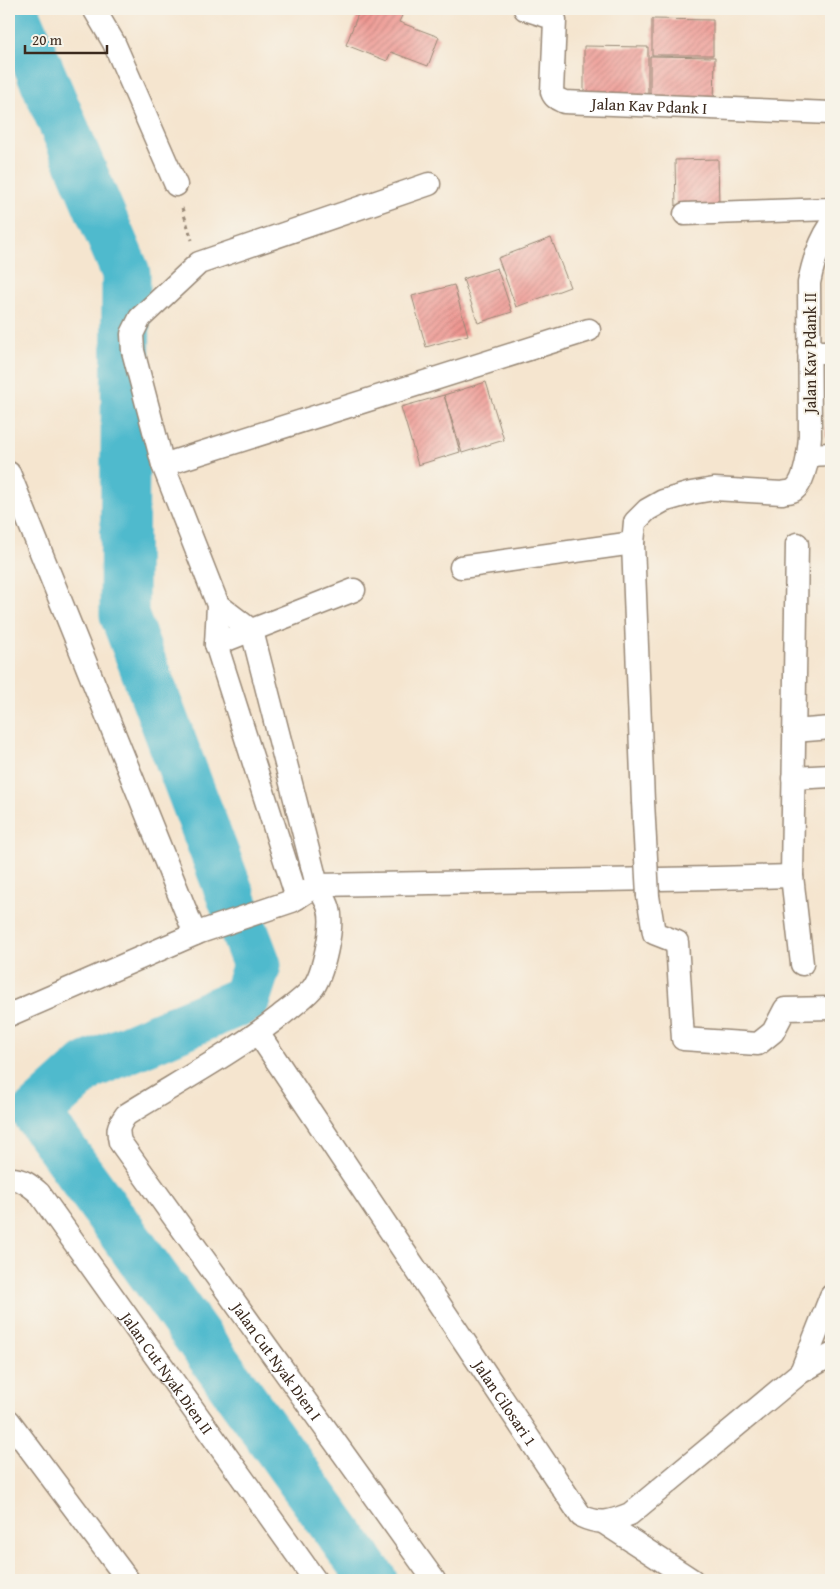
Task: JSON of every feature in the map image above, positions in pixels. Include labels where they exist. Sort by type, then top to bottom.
[{"type":"street","points":[[94,9],[114,43],[176,185]]},
{"type":"street","name":"Jalan Kav Pdank I","points":[[525,9],[553,18],[556,24],[552,92],[553,96],[564,102],[831,113]]},
{"type":"street","points":[[295,899],[216,644],[218,605],[163,466],[133,351],[132,334],[140,318],[199,263],[428,184]]},
{"type":"street","points":[[685,214],[831,209]]},
{"type":"street","name":"Jalan Kav Pdank II","points":[[633,543],[635,522],[646,510],[663,501],[714,489],[782,493],[792,491],[800,484],[808,454],[820,352],[810,283],[813,264],[823,237],[831,225]]},
{"type":"street","points":[[163,466],[589,330]]},
{"type":"street","points":[[808,454],[831,454]]},
{"type":"street","points":[[9,473],[198,933]]},
{"type":"street","points":[[461,567],[633,543],[648,896],[654,933],[677,942],[683,1039],[758,1044],[773,1032],[785,1010],[831,1008]]},
{"type":"street","points":[[797,544],[792,876],[802,964]]},
{"type":"street","points":[[216,644],[354,590]]},
{"type":"street","points":[[218,605],[252,631],[317,885],[329,908],[330,927],[328,944],[319,977],[312,989],[258,1033]]},
{"type":"street","points":[[794,731],[831,728]]},
{"type":"street","points":[[793,778],[831,776]]},
{"type":"street","points":[[9,1015],[198,933],[295,899],[317,885],[792,876]]},
{"type":"street","name":"Jalan Cut Nyak Dien I","points":[[258,1033],[126,1116],[118,1125],[120,1142],[434,1580]]},
{"type":"street","name":"Jalan Cilosari 1","points":[[258,1033],[580,1516],[592,1521],[603,1522],[692,1580]]},
{"type":"street","name":"Jalan Cut Nyak Dien II","points":[[9,1179],[29,1184],[39,1193],[315,1580]]},
{"type":"street","points":[[801,1372],[831,1296]]},
{"type":"street","points":[[603,1522],[630,1514],[801,1372],[829,1361]]},
{"type":"street","points":[[9,1421],[128,1580]]},
{"type":"path","points":[[176,185],[199,263]]},
{"type":"building","points":[[360,9],[405,9],[399,22],[439,37],[428,66],[391,52],[387,61],[346,45]]},
{"type":"building","points":[[652,19],[713,20],[713,55],[652,55]]},
{"type":"building","points":[[584,46],[648,47],[648,99],[584,99]]},
{"type":"building","points":[[650,56],[715,57],[714,105],[650,104]]},
{"type":"building","points":[[718,159],[719,208],[676,209],[675,160]]},
{"type":"building","points":[[551,238],[570,287],[516,307],[498,258]]},
{"type":"building","points":[[497,268],[512,312],[478,323],[463,279]]},
{"type":"building","points":[[454,285],[468,335],[426,347],[412,296]]},
{"type":"building","points":[[828,371],[831,371],[831,436],[826,436]]},
{"type":"building","points":[[486,382],[504,440],[462,453],[444,395]]},
{"type":"building","points":[[444,395],[460,452],[418,465],[401,407]]},
{"type":"waterway","points":[[9,10],[15,12],[126,273],[124,615],[257,965],[246,999],[88,1066],[36,1113],[373,1580]]}]
